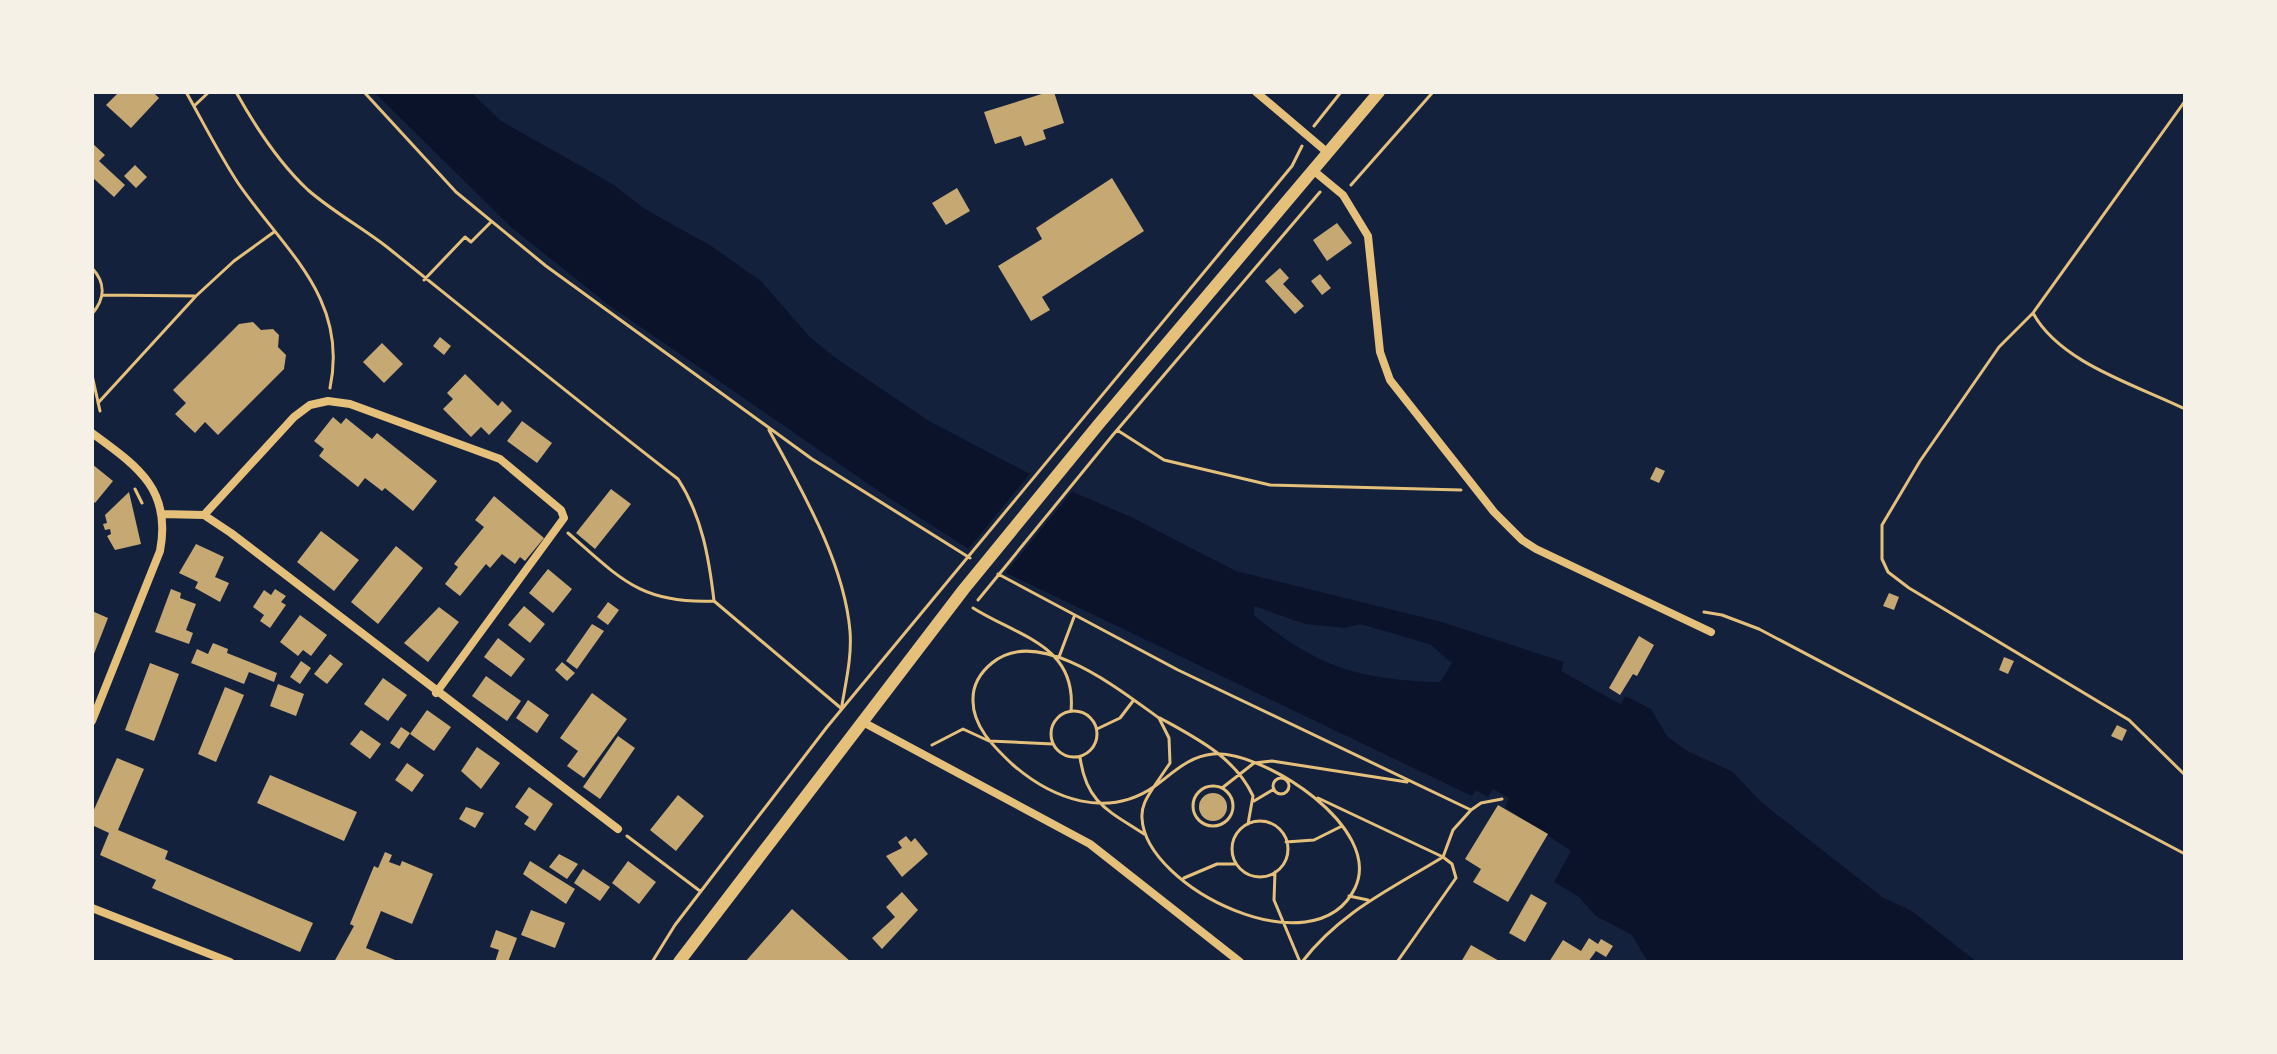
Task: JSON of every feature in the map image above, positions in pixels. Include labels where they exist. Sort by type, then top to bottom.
[{"type":"highway","points":[[679,962],[964,589],[1379,92]]},
{"type":"street","points":[[1256,92],[1328,153]]},
{"type":"street","points":[[1314,171],[1343,195],[1368,236],[1384,367],[1473,487],[1522,540],[1711,632]]},
{"type":"street","points":[[204,515],[294,417],[310,405],[328,401],[350,404],[500,459],[561,510],[564,518],[436,693]]},
{"type":"street","points":[[92,433],[145,477],[157,493],[162,514],[160,551],[92,721]]},
{"type":"street","points":[[162,514],[204,515],[618,829]]},
{"type":"street","points":[[861,721],[1090,844],[1240,962]]},
{"type":"street","points":[[92,908],[230,962]]},
{"type":"path","points":[[186,92],[238,182],[274,232],[306,269],[333,324],[334,371],[328,401]]},
{"type":"path","points":[[194,106],[209,92]]},
{"type":"path","points":[[236,92],[257,129],[287,169],[311,192],[387,248],[678,479],[695,512],[709,559],[714,601],[842,709]]},
{"type":"path","points":[[364,92],[456,192],[636,335],[907,521],[981,565]]},
{"type":"path","points":[[652,962],[700,891],[842,709],[1084,413],[1292,166],[1307,134],[1341,92]]},
{"type":"path","points":[[978,600],[1117,430],[1320,191],[1343,195],[1433,92]]},
{"type":"path","points":[[2185,101],[2033,313],[1999,347],[1920,461],[1882,525],[1882,559],[1888,572],[1909,588],[2129,720],[2185,775]]},
{"type":"path","points":[[424,280],[465,237],[471,242],[491,221]]},
{"type":"path","points":[[98,403],[196,296],[234,261],[274,232]]},
{"type":"path","points":[[92,268],[100,279],[102,295],[92,314]]},
{"type":"path","points":[[102,295],[196,296]]},
{"type":"path","points":[[2033,313],[2042,330],[2066,352],[2185,409]]},
{"type":"path","points":[[92,375],[100,411]]},
{"type":"path","points":[[768,428],[823,541],[843,595],[850,648],[842,709]]},
{"type":"path","points":[[1117,430],[1164,460],[1270,485],[1293,488],[1373,485],[1459,490],[1473,487]]},
{"type":"path","points":[[560,526],[631,588],[684,603],[714,601]]},
{"type":"path","points":[[994,572],[1074,617],[1471,810]]},
{"type":"path","points":[[973,608],[1103,678],[1159,718],[1221,755],[1238,773],[1254,801],[1248,824],[1233,842],[1236,864]]},
{"type":"path","points":[[1677,616],[1708,612],[1759,629],[2185,854]]},
{"type":"path","points":[[1071,711],[1071,686],[1059,657],[1074,617]]},
{"type":"path","points":[[989,741],[981,728],[973,700],[981,674],[1000,656],[1012,653],[1059,657]]},
{"type":"path","points":[[1097,729],[1120,718],[1134,700]]},
{"type":"path","points":[[989,741],[1053,744],[1067,756],[1080,757],[1092,749],[1097,729],[1090,717],[1071,711]]},
{"type":"path","points":[[1053,744],[1054,723],[1071,711]]},
{"type":"path","points":[[1144,834],[1144,803],[1170,763],[1171,752],[1159,718]]},
{"type":"path","points":[[923,753],[956,730],[963,729],[989,741],[1040,785],[1079,802],[1098,803],[1139,796],[1189,761],[1221,755],[1254,763],[1287,763],[1411,783]]},
{"type":"path","points":[[1080,757],[1087,789],[1098,803],[1144,834],[1160,859],[1218,900],[1257,919],[1286,925],[1326,916],[1349,896],[1359,875],[1357,857],[1342,826],[1314,796]]},
{"type":"path","points":[[1222,788],[1254,763]]},
{"type":"path","points":[[1254,763],[1452,864],[1456,878],[1397,962]]},
{"type":"path","points":[[1274,789],[1279,794],[1286,792],[1289,786],[1285,779]]},
{"type":"path","points":[[1254,801],[1274,789],[1276,780],[1285,779]]},
{"type":"path","points":[[1209,786],[1222,788],[1232,801],[1230,817],[1216,826],[1203,823],[1194,813],[1197,794],[1209,786]]},
{"type":"path","points":[[1248,824],[1271,823],[1286,842],[1287,855],[1275,872],[1274,900],[1301,962],[1333,928],[1368,900],[1443,857],[1453,830],[1471,810],[1481,803],[1502,799]]},
{"type":"path","points":[[1286,842],[1314,840],[1342,826]]},
{"type":"path","points":[[618,829],[700,891]]},
{"type":"path","points":[[1184,878],[1222,862],[1236,864],[1254,876],[1275,872]]},
{"type":"path","points":[[1349,896],[1368,900]]},
{"type":"water","points":[[374,92],[471,92],[501,121],[611,183],[645,209],[711,246],[761,281],[810,337],[833,356],[929,421],[1026,472],[1129,516],[1236,571],[1442,622],[1564,662],[1561,671],[1613,700],[1621,704],[1625,696],[1651,709],[1667,736],[1687,751],[1733,772],[1761,802],[1882,897],[1912,911],[1977,962],[1648,962],[1632,935],[1596,916],[1579,897],[1554,882],[1571,851],[1505,807],[1509,798],[1493,789],[1488,797],[1476,790],[1472,796],[1006,573],[886,496],[610,306],[512,228]],"holes":[[[1254,606],[1305,624],[1345,628],[1360,624],[1431,645],[1452,663],[1440,682],[1379,677],[1336,666],[1276,632],[1254,615]]]},
{"type":"pier","points":[[1033,470],[1075,488],[1003,576],[966,552]]},
{"type":"building","points":[[119,92],[153,92],[159,98],[131,128],[106,105]]},
{"type":"building","points":[[1054,92],[1064,123],[1043,130],[1046,139],[1025,146],[1021,136],[995,144],[984,112]]},
{"type":"building","points":[[92,143],[105,155],[99,161],[125,185],[114,197],[92,177]]},
{"type":"building","points":[[135,165],[147,177],[136,188],[124,176]]},
{"type":"building","points":[[1112,178],[1144,231],[1042,297],[1050,310],[1031,321],[998,266],[1042,239],[1036,228]]},
{"type":"building","points":[[957,188],[970,211],[946,225],[932,203]]},
{"type":"building","points":[[1337,223],[1352,243],[1327,261],[1313,240]]},
{"type":"building","points":[[1280,268],[1289,278],[1283,284],[1304,306],[1295,314],[1265,281]]},
{"type":"building","points":[[1320,274],[1331,288],[1322,295],[1311,281]]},
{"type":"building","points":[[253,322],[261,330],[273,329],[279,335],[278,347],[286,355],[284,369],[218,435],[205,422],[195,433],[175,414],[186,403],[173,390],[239,324]]},
{"type":"building","points":[[440,337],[451,346],[444,355],[433,346]]},
{"type":"building","points":[[382,343],[403,364],[384,383],[363,362]]},
{"type":"building","points":[[465,374],[498,406],[502,401],[512,411],[489,435],[481,427],[471,437],[443,409],[453,399],[447,393]]},
{"type":"building","points":[[333,417],[341,424],[346,418],[372,439],[377,433],[437,481],[413,511],[385,488],[382,491],[365,478],[358,487],[319,456],[324,449],[314,441]]},
{"type":"building","points":[[522,421],[552,443],[537,463],[507,441]]},
{"type":"building","points":[[92,464],[113,481],[95,503],[92,500]]},
{"type":"building","points":[[1656,467],[1665,471],[1659,483],[1650,479]]},
{"type":"building","points":[[611,489],[631,504],[595,549],[576,533]]},
{"type":"building","points":[[129,492],[141,544],[115,550],[107,536],[111,534],[110,529],[105,530],[103,524],[107,523],[105,515]]},
{"type":"building","points":[[494,496],[544,538],[525,561],[520,557],[515,564],[502,554],[490,568],[486,564],[460,596],[445,584],[458,567],[454,564],[484,527],[475,520]]},
{"type":"building","points":[[321,531],[359,560],[334,591],[297,562]]},
{"type":"building","points":[[196,544],[224,557],[215,577],[229,583],[220,602],[195,588],[198,582],[179,573]]},
{"type":"building","points":[[396,546],[423,568],[378,624],[351,602]]},
{"type":"building","points":[[548,569],[572,589],[553,613],[529,593]]},
{"type":"building","points":[[171,589],[181,593],[180,598],[196,604],[186,630],[193,633],[189,644],[155,632]]},
{"type":"building","points":[[275,589],[286,596],[281,602],[286,605],[270,628],[260,621],[264,615],[253,607],[264,590],[271,595]]},
{"type":"building","points":[[1889,593],[1899,597],[1894,610],[1883,606]]},
{"type":"building","points":[[608,602],[619,610],[608,625],[597,617]]},
{"type":"building","points":[[524,606],[545,624],[530,643],[508,625]]},
{"type":"building","points":[[439,607],[459,622],[428,662],[404,643]]},
{"type":"building","points":[[92,611],[108,618],[92,659]]},
{"type":"building","points":[[300,615],[327,635],[311,656],[303,650],[298,656],[280,642]]},
{"type":"building","points":[[592,624],[604,631],[577,669],[566,661]]},
{"type":"building","points":[[1639,636],[1654,645],[1637,676],[1633,674],[1620,695],[1609,688]]},
{"type":"building","points":[[498,638],[525,659],[511,677],[484,657]]},
{"type":"building","points":[[213,643],[228,649],[227,653],[277,673],[274,682],[249,672],[244,684],[191,663],[197,649],[208,654]]},
{"type":"building","points":[[330,654],[343,664],[327,684],[314,674]]},
{"type":"building","points":[[2004,657],[2014,661],[2008,674],[1999,670]]},
{"type":"building","points":[[301,661],[311,668],[300,684],[290,677]]},
{"type":"building","points":[[562,662],[575,673],[567,681],[555,670]]},
{"type":"building","points":[[150,663],[179,674],[154,741],[125,730]]},
{"type":"building","points":[[486,676],[521,701],[507,721],[472,696]]},
{"type":"building","points":[[383,678],[407,695],[388,721],[364,704]]},
{"type":"building","points":[[278,684],[304,694],[296,716],[270,706]]},
{"type":"building","points":[[225,687],[244,695],[216,762],[198,754]]},
{"type":"building","points":[[592,693],[627,719],[584,778],[567,766],[578,751],[560,738]]},
{"type":"building","points":[[528,700],[549,715],[537,733],[516,718]]},
{"type":"building","points":[[427,710],[451,727],[434,751],[410,734]]},
{"type":"building","points":[[2117,725],[2127,730],[2122,741],[2111,736]]},
{"type":"building","points":[[401,727],[410,733],[399,749],[390,743]]},
{"type":"building","points":[[361,730],[381,744],[370,759],[350,744]]},
{"type":"building","points":[[618,736],[635,748],[600,799],[583,787]]},
{"type":"building","points":[[477,747],[500,763],[481,789],[461,771]]},
{"type":"building","points":[[117,758],[144,769],[118,830],[168,851],[165,859],[313,923],[300,952],[152,888],[156,880],[100,855],[109,833],[92,825],[92,814]]},
{"type":"building","points":[[407,763],[424,775],[412,792],[395,780]]},
{"type":"building","points":[[270,775],[357,812],[344,841],[257,803]]},
{"type":"building","points":[[529,787],[553,804],[535,831],[524,824],[529,817],[515,807]]},
{"type":"building","points":[[1213,793],[1223,797],[1227,807],[1223,817],[1213,821],[1203,817],[1199,807],[1203,797]]},
{"type":"building","points":[[678,795],[704,816],[676,851],[650,830]]},
{"type":"building","points":[[1498,805],[1548,834],[1508,902],[1473,882],[1481,869],[1465,859]]},
{"type":"building","points":[[466,807],[484,813],[475,828],[459,819]]},
{"type":"building","points":[[906,836],[911,842],[915,838],[928,854],[902,877],[886,856],[902,848],[898,842]]},
{"type":"building","points":[[385,852],[392,855],[389,862],[400,866],[402,861],[433,874],[412,924],[381,911],[366,948],[400,962],[334,962],[354,926],[350,924],[374,866],[378,868]]},
{"type":"building","points":[[559,854],[578,864],[567,879],[549,867]]},
{"type":"building","points":[[530,861],[575,889],[566,904],[523,874]]},
{"type":"building","points":[[628,861],[656,882],[639,904],[612,883]]},
{"type":"building","points":[[583,869],[610,887],[600,901],[574,883]]},
{"type":"building","points":[[902,892],[918,910],[882,949],[872,938],[895,917],[886,907]]},
{"type":"building","points":[[1531,894],[1547,903],[1525,942],[1509,933]]},
{"type":"building","points":[[792,909],[851,962],[745,962]]},
{"type":"building","points":[[531,910],[565,923],[555,948],[521,935]]},
{"type":"building","points":[[496,930],[517,938],[508,962],[495,962],[499,950],[490,947]]},
{"type":"building","points":[[1589,938],[1598,944],[1601,939],[1613,946],[1606,957],[1596,951],[1588,962],[1549,962],[1563,940],[1581,951]]},
{"type":"building","points":[[1471,945],[1501,962],[1461,962]]}]
